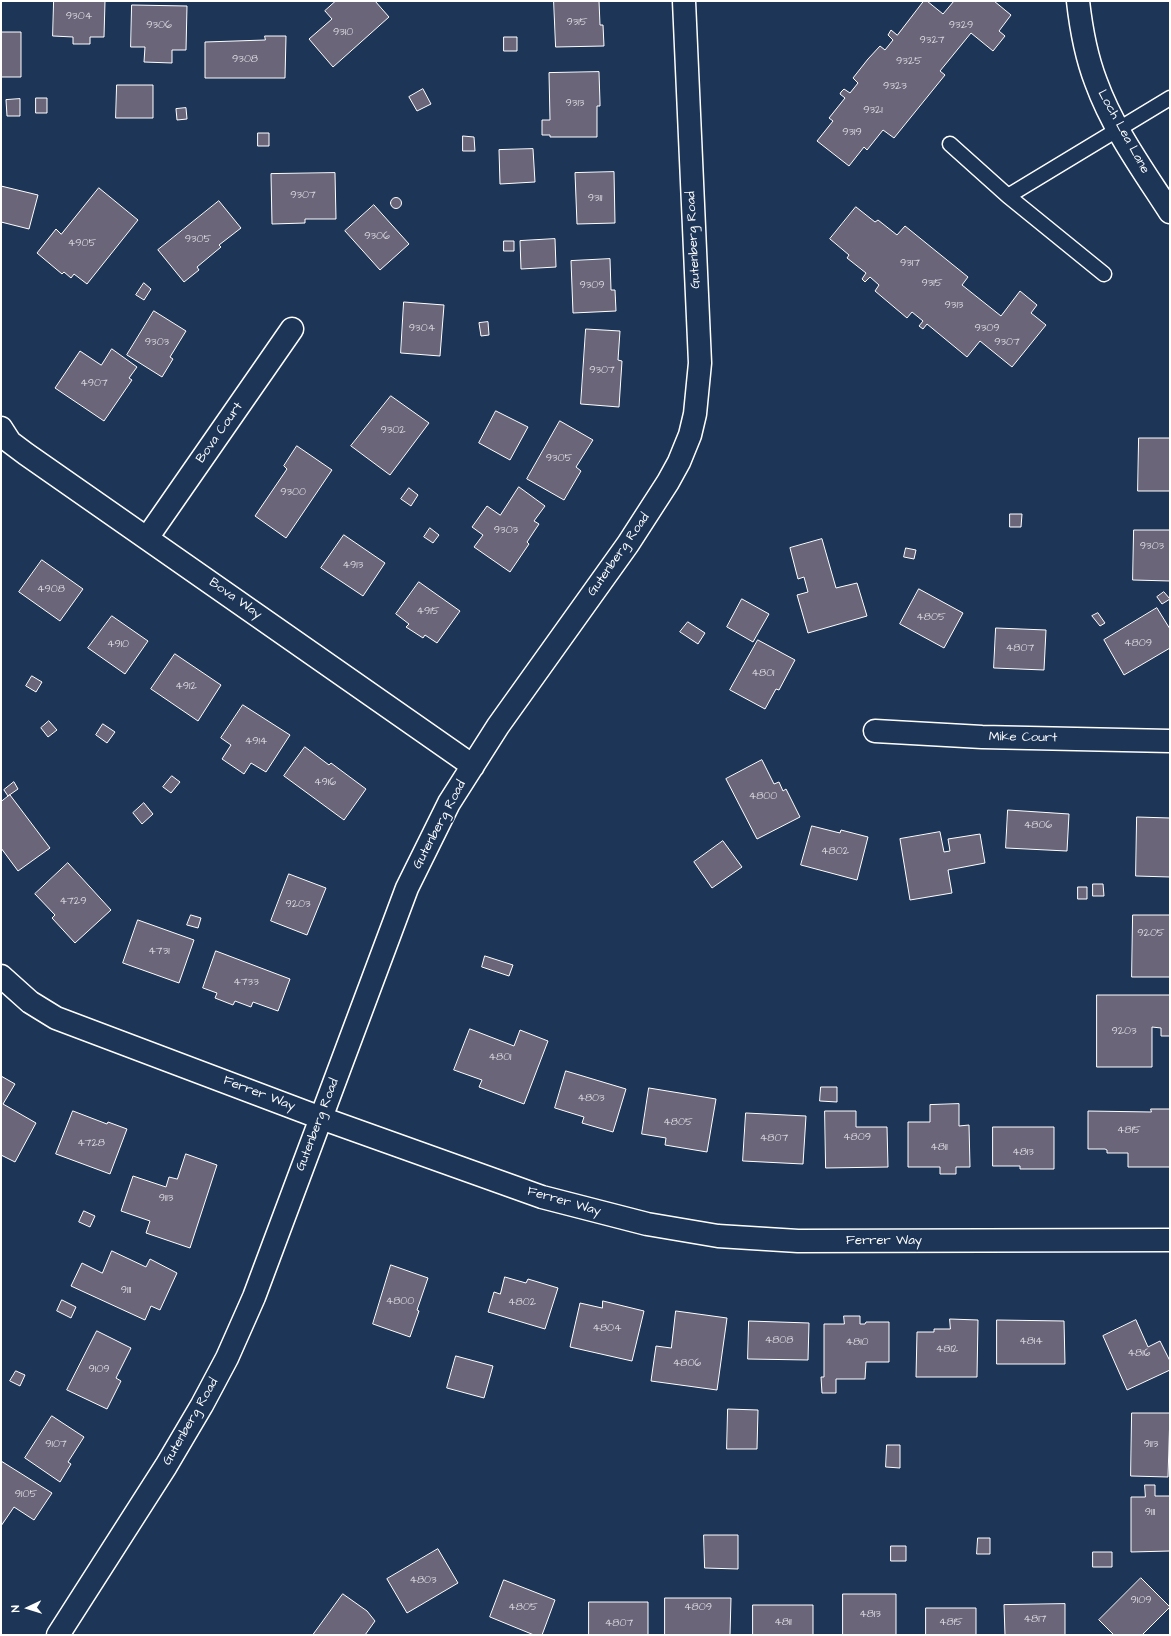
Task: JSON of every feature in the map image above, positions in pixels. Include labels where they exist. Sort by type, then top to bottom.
[{"type":"street","name":"Gutenberg Road","points":[[58,1635],[166,1466],[202,1405],[227,1358],[254,1297],[407,888],[449,803],[498,726],[623,550],[656,500],[679,462],[690,435],[695,414],[700,363],[684,1]]},
{"type":"street","name":"Loch Lea Lane","points":[[1078,1],[1088,58],[1096,82],[1119,130],[1170,212]]},
{"type":"street","name":"Bova Court","points":[[147,538],[292,329]]},
{"type":"street","name":"Bova Way","points":[[1,428],[10,442],[26,454],[473,766]]},
{"type":"street","name":"Mike Court","points":[[875,731],[982,737],[1170,741]]},
{"type":"street","name":"Ferrer Way","points":[[1,976],[30,1002],[56,1018],[321,1118],[542,1197],[647,1224],[718,1236],[798,1241],[1170,1240]]},
{"type":"lane","points":[[1008,196],[1170,98]]},
{"type":"lane","points":[[950,144],[1008,196],[1104,274]]},
{"type":"building","points":[[54,1],[105,1],[104,37],[90,37],[90,44],[73,44],[73,37],[53,36]]},
{"type":"building","points":[[336,1],[375,1],[389,17],[333,67],[309,39],[332,19],[325,11]]},
{"type":"building","points":[[554,1],[599,1],[600,25],[603,25],[604,46],[556,47]]},
{"type":"building","points":[[924,1],[927,1],[943,14],[954,1],[994,1],[1011,15],[999,31],[1005,36],[993,51],[971,33],[940,71],[945,75],[894,138],[883,130],[867,150],[864,147],[849,166],[817,141],[833,121],[829,118],[845,98],[840,94],[841,92],[844,89],[850,93],[858,83],[853,78],[868,59],[880,46],[885,50],[893,40],[888,35],[891,30],[897,35]]},
{"type":"building","points":[[132,5],[187,6],[186,50],[172,50],[172,63],[144,62],[145,47],[131,47]]},
{"type":"building","points":[[1,32],[21,32],[21,77],[1,77]]},
{"type":"building","points":[[265,36],[286,36],[285,78],[205,78],[205,42],[265,40]]},
{"type":"building","points":[[504,37],[517,37],[517,51],[504,51]]},
{"type":"building","points":[[599,72],[600,106],[597,106],[597,137],[550,137],[550,135],[542,135],[542,120],[550,120],[549,73]]},
{"type":"building","points":[[117,85],[153,85],[153,118],[116,118]]},
{"type":"building","points":[[423,89],[431,104],[417,111],[409,97]]},
{"type":"building","points":[[36,98],[47,98],[47,113],[36,113]]},
{"type":"building","points":[[20,99],[20,116],[7,116],[6,100]]},
{"type":"building","points":[[186,108],[187,119],[177,120],[176,109]]},
{"type":"building","points":[[258,133],[269,133],[269,146],[258,146]]},
{"type":"building","points":[[463,136],[474,137],[475,151],[463,151]]},
{"type":"building","points":[[533,149],[535,182],[500,184],[499,150]]},
{"type":"building","points":[[614,172],[615,223],[577,224],[575,173]]},
{"type":"building","points":[[335,173],[336,219],[305,219],[305,223],[272,224],[271,174]]},
{"type":"building","points":[[1,186],[38,195],[29,229],[1,222]]},
{"type":"building","points":[[99,188],[138,220],[87,284],[74,274],[71,278],[64,272],[62,274],[37,253],[56,229],[61,234]]},
{"type":"building","points":[[396,197],[400,199],[402,203],[400,207],[396,209],[392,207],[390,203],[392,199]]},
{"type":"building","points":[[219,201],[241,228],[219,245],[221,247],[197,267],[199,270],[184,282],[158,250]]},
{"type":"building","points":[[374,205],[409,244],[380,270],[345,231]]},
{"type":"building","points":[[856,207],[875,222],[878,220],[897,235],[905,226],[968,277],[962,285],[1001,316],[1020,291],[1037,305],[1031,313],[1046,325],[1012,367],[980,341],[967,357],[927,324],[923,329],[919,326],[923,321],[912,312],[907,318],[875,291],[879,285],[870,277],[865,282],[862,279],[866,273],[847,258],[849,255],[830,239]]},
{"type":"building","points":[[555,239],[556,267],[521,269],[520,241]]},
{"type":"building","points":[[504,241],[514,241],[514,251],[504,251]]},
{"type":"building","points":[[610,259],[611,290],[615,290],[616,311],[573,313],[571,261]]},
{"type":"building","points":[[144,283],[151,289],[144,300],[136,295]]},
{"type":"building","points":[[404,302],[444,305],[440,356],[401,353]]},
{"type":"building","points":[[154,311],[186,331],[170,357],[173,359],[162,377],[127,355]]},
{"type":"building","points":[[488,322],[489,335],[481,336],[479,323]]},
{"type":"building","points":[[586,329],[620,331],[618,360],[622,361],[619,407],[581,404]]},
{"type":"building","points":[[112,349],[137,367],[129,378],[132,380],[104,421],[55,388],[80,351],[101,365]]},
{"type":"building","points":[[391,396],[429,423],[390,475],[351,446]]},
{"type":"building","points":[[496,411],[528,427],[510,460],[479,443]]},
{"type":"building","points":[[560,421],[593,440],[576,467],[581,471],[564,500],[527,479]]},
{"type":"building","points":[[1139,438],[1170,438],[1170,491],[1138,491]]},
{"type":"building","points":[[297,446],[332,470],[286,538],[255,516],[287,469],[284,466]]},
{"type":"building","points":[[519,487],[545,506],[534,521],[539,524],[527,542],[529,544],[510,572],[474,547],[483,535],[472,527],[487,506],[500,515]]},
{"type":"building","points":[[409,488],[418,495],[411,506],[401,499]]},
{"type":"building","points":[[1010,514],[1022,514],[1021,527],[1010,527]]},
{"type":"building","points":[[430,528],[439,535],[433,543],[424,537]]},
{"type":"building","points":[[1134,530],[1170,530],[1170,581],[1133,580]]},
{"type":"building","points":[[344,535],[385,563],[363,596],[321,568]]},
{"type":"building","points":[[822,539],[836,588],[857,583],[867,616],[808,633],[797,595],[808,592],[804,577],[798,579],[790,548]]},
{"type":"building","points":[[906,548],[916,550],[914,559],[904,557]]},
{"type":"building","points":[[42,560],[83,589],[60,621],[19,592]]},
{"type":"building","points":[[419,582],[460,611],[437,643],[425,635],[423,638],[406,627],[409,624],[396,614]]},
{"type":"building","points":[[919,589],[963,613],[944,648],[900,624]]},
{"type":"building","points":[[1164,592],[1170,599],[1162,604],[1157,597]]},
{"type":"building","points":[[742,599],[769,614],[753,642],[727,627]]},
{"type":"building","points":[[1157,608],[1170,629],[1170,648],[1124,675],[1104,640]]},
{"type":"building","points":[[1098,613],[1105,623],[1100,626],[1092,616]]},
{"type":"building","points":[[112,616],[148,641],[125,674],[88,648]]},
{"type":"building","points":[[688,622],[705,633],[698,644],[680,632]]},
{"type":"building","points":[[996,628],[1046,630],[1044,670],[994,668]]},
{"type":"building","points":[[758,640],[795,660],[779,690],[776,689],[765,709],[730,690]]},
{"type":"building","points":[[175,654],[221,685],[198,721],[151,689]]},
{"type":"building","points":[[32,676],[42,682],[36,692],[26,686]]},
{"type":"building","points":[[243,705],[290,735],[266,772],[251,763],[244,774],[222,759],[231,745],[221,738]]},
{"type":"building","points":[[49,721],[57,730],[48,737],[41,728]]},
{"type":"building","points":[[103,724],[115,732],[107,743],[96,735]]},
{"type":"building","points":[[305,747],[329,765],[331,763],[366,789],[344,820],[284,776]]},
{"type":"building","points":[[762,760],[774,784],[779,782],[783,791],[786,789],[800,817],[757,839],[726,779]]},
{"type":"building","points":[[172,776],[180,782],[171,793],[163,787]]},
{"type":"building","points":[[14,782],[18,789],[8,796],[4,790]]},
{"type":"building","points":[[10,795],[50,848],[18,871],[1,848],[1,802]]},
{"type":"building","points":[[144,803],[153,814],[142,824],[133,813]]},
{"type":"building","points":[[1008,810],[1069,814],[1067,851],[1006,848]]},
{"type":"building","points":[[1137,817],[1170,818],[1170,877],[1136,876]]},
{"type":"building","points":[[812,826],[840,833],[841,830],[868,837],[857,880],[801,865]]},
{"type":"building","points":[[940,832],[944,852],[950,851],[948,839],[980,834],[985,863],[948,870],[952,893],[910,900],[900,839]]},
{"type":"building","points":[[723,841],[742,867],[712,888],[694,862]]},
{"type":"building","points":[[68,863],[111,910],[75,943],[52,918],[55,915],[35,894]]},
{"type":"building","points":[[289,874],[326,888],[307,935],[271,921]]},
{"type":"building","points":[[1093,884],[1103,884],[1104,896],[1093,896]]},
{"type":"building","points":[[1078,887],[1087,887],[1087,899],[1078,899]]},
{"type":"building","points":[[191,915],[201,918],[198,928],[187,925]]},
{"type":"building","points":[[1133,915],[1170,915],[1170,977],[1132,977]]},
{"type":"building","points":[[138,920],[194,940],[179,983],[123,963]]},
{"type":"building","points":[[216,951],[290,979],[278,1011],[253,1002],[251,1007],[235,1001],[233,1005],[215,998],[217,993],[203,988]]},
{"type":"building","points":[[485,956],[513,965],[509,976],[482,967]]},
{"type":"building","points":[[1097,995],[1170,995],[1170,1036],[1161,1036],[1161,1028],[1152,1027],[1152,1067],[1097,1067]]},
{"type":"building","points":[[470,1029],[514,1046],[520,1030],[548,1041],[524,1104],[479,1087],[482,1080],[454,1070]]},
{"type":"building","points":[[566,1071],[626,1089],[613,1132],[582,1123],[584,1117],[555,1108]]},
{"type":"building","points":[[1,1076],[15,1084],[3,1104],[36,1123],[15,1162],[1,1155]]},
{"type":"building","points":[[821,1087],[837,1087],[837,1102],[820,1101]]},
{"type":"building","points":[[649,1088],[716,1099],[707,1152],[665,1145],[666,1138],[642,1134]]},
{"type":"building","points":[[959,1104],[959,1126],[969,1125],[970,1167],[956,1167],[956,1174],[940,1174],[940,1167],[908,1167],[908,1122],[930,1122],[930,1105]]},
{"type":"building","points":[[1151,1109],[1170,1109],[1170,1167],[1128,1167],[1128,1153],[1107,1153],[1107,1150],[1105,1149],[1088,1149],[1088,1111],[1151,1112]]},
{"type":"building","points":[[73,1111],[107,1124],[108,1122],[127,1129],[110,1174],[56,1154]]},
{"type":"building","points":[[825,1111],[856,1111],[856,1127],[887,1127],[888,1167],[826,1168]]},
{"type":"building","points":[[746,1113],[806,1116],[803,1164],[743,1161]]},
{"type":"building","points":[[993,1127],[1054,1127],[1054,1169],[1020,1169],[1020,1166],[993,1166]]},
{"type":"building","points":[[186,1154],[217,1165],[190,1248],[146,1233],[150,1221],[121,1211],[133,1176],[166,1187],[169,1177],[177,1179]]},
{"type":"building","points":[[84,1211],[95,1216],[90,1227],[79,1222]]},
{"type":"building","points":[[112,1251],[146,1267],[150,1259],[177,1273],[160,1310],[151,1306],[145,1320],[71,1286],[82,1263],[102,1273]]},
{"type":"building","points":[[391,1265],[428,1278],[410,1337],[373,1324]]},
{"type":"building","points":[[505,1277],[526,1283],[528,1279],[558,1288],[545,1329],[488,1312],[494,1292],[500,1294]]},
{"type":"building","points":[[62,1300],[76,1307],[71,1318],[57,1311]]},
{"type":"building","points":[[603,1301],[644,1311],[632,1361],[570,1347],[580,1303],[602,1308]]},
{"type":"building","points":[[676,1311],[727,1318],[717,1390],[651,1381],[656,1346],[671,1348]]},
{"type":"building","points":[[844,1316],[860,1316],[860,1324],[865,1324],[866,1322],[889,1322],[889,1362],[866,1362],[865,1379],[836,1379],[836,1393],[822,1393],[821,1377],[824,1377],[824,1324],[844,1324]]},
{"type":"building","points":[[950,1319],[978,1320],[977,1377],[916,1377],[917,1332],[934,1332],[934,1329],[950,1329]]},
{"type":"building","points":[[997,1320],[1064,1321],[1065,1364],[997,1364]]},
{"type":"building","points":[[1136,1320],[1148,1347],[1160,1341],[1170,1361],[1170,1370],[1127,1390],[1103,1336]]},
{"type":"building","points":[[749,1321],[809,1323],[808,1360],[748,1359]]},
{"type":"building","points":[[97,1331],[131,1348],[116,1378],[121,1381],[107,1409],[67,1390]]},
{"type":"building","points":[[456,1356],[493,1366],[484,1398],[447,1388]]},
{"type":"building","points":[[16,1371],[25,1375],[20,1386],[10,1381]]},
{"type":"building","points":[[728,1409],[758,1410],[757,1449],[727,1449]]},
{"type":"building","points":[[1132,1413],[1170,1413],[1168,1477],[1131,1476]]},
{"type":"building","points":[[52,1416],[84,1437],[68,1462],[71,1464],[60,1482],[25,1458]]},
{"type":"building","points":[[887,1445],[900,1445],[900,1468],[886,1467]]},
{"type":"building","points":[[1,1461],[52,1493],[34,1520],[14,1507],[1,1526]]},
{"type":"building","points":[[1145,1485],[1155,1485],[1155,1496],[1170,1496],[1170,1551],[1131,1552],[1131,1497],[1145,1497]]},
{"type":"building","points":[[704,1535],[738,1535],[738,1569],[705,1568]]},
{"type":"building","points":[[978,1538],[990,1538],[990,1554],[977,1554]]},
{"type":"building","points":[[891,1546],[906,1546],[906,1561],[891,1561]]},
{"type":"building","points":[[438,1549],[458,1583],[407,1613],[387,1579]]},
{"type":"building","points":[[1093,1552],[1112,1552],[1112,1567],[1093,1567]]},
{"type":"building","points":[[1141,1578],[1170,1607],[1142,1635],[1114,1635],[1099,1620]]},
{"type":"building","points":[[504,1580],[555,1600],[542,1635],[534,1635],[490,1617]]},
{"type":"building","points":[[343,1594],[367,1611],[375,1621],[365,1635],[313,1635]]},
{"type":"building","points":[[843,1594],[896,1594],[896,1635],[843,1635]]},
{"type":"building","points":[[665,1598],[731,1598],[730,1635],[665,1635]]},
{"type":"building","points":[[589,1602],[648,1602],[648,1635],[589,1635]]},
{"type":"building","points":[[1065,1604],[1065,1635],[1005,1635],[1004,1605]]},
{"type":"building","points":[[753,1605],[813,1605],[813,1635],[753,1635]]},
{"type":"building","points":[[926,1608],[976,1608],[976,1635],[926,1635]]}]
